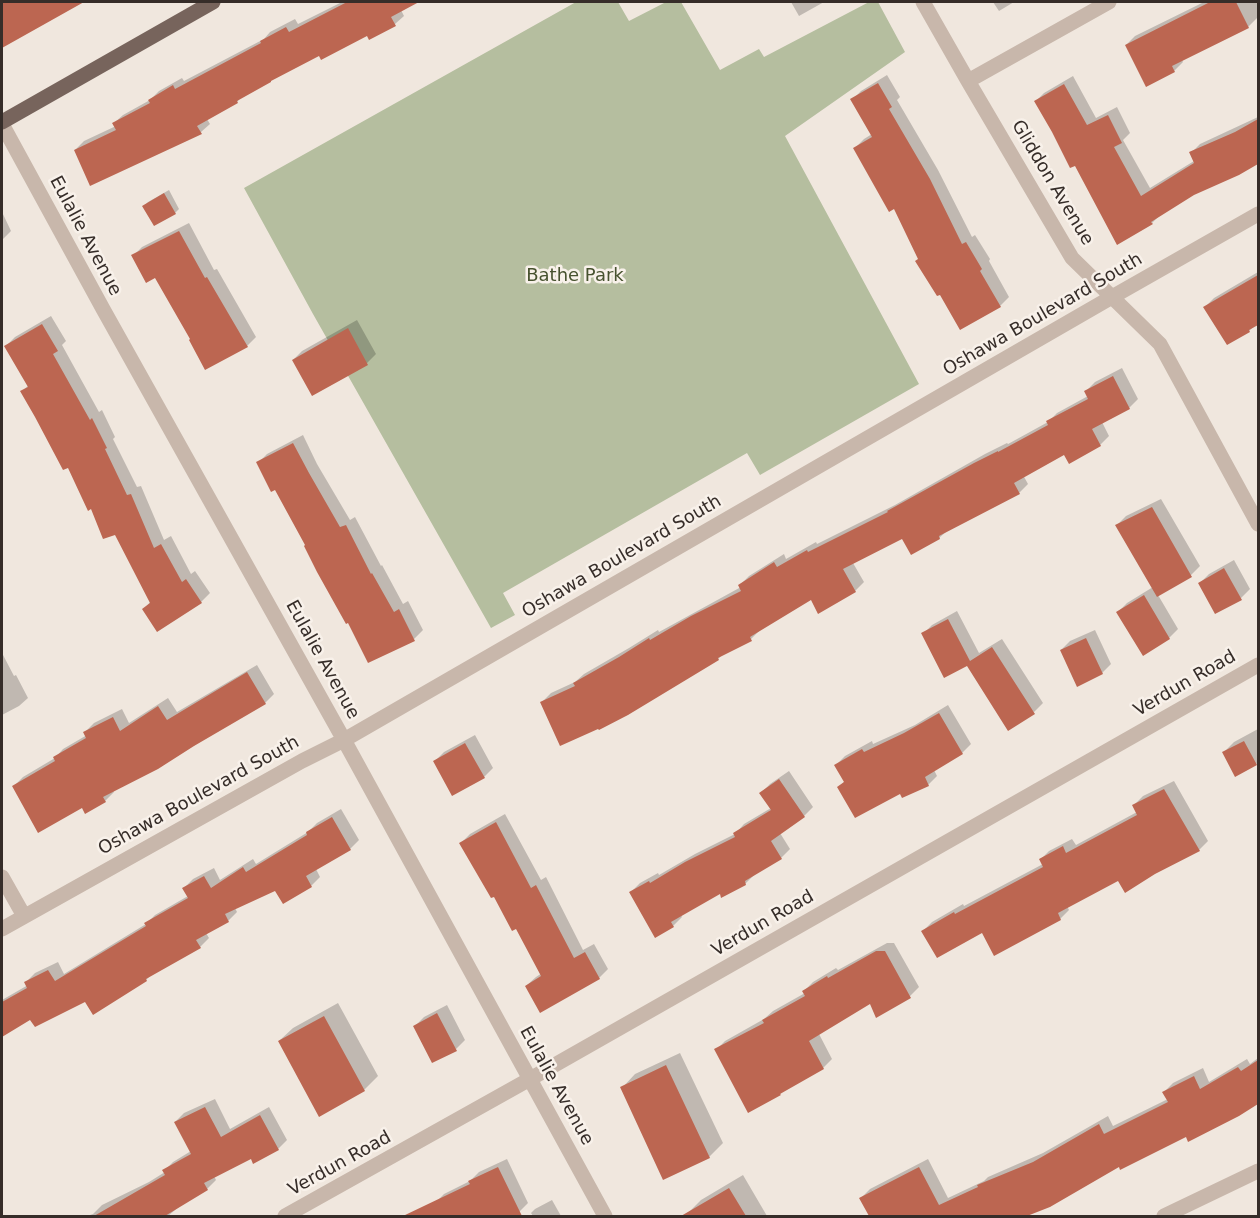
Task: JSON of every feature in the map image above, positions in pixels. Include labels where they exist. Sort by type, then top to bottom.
[{"type":"main road","points":[[2,123],[213,2]]},
{"type":"street","name":"Gliddon Avenue","points":[[923,2],[1072,258],[1160,344],[1258,524]]},
{"type":"street","points":[[968,81],[1108,2]]},
{"type":"street","name":"Eulalie Avenue","points":[[2,123],[605,1216]]},
{"type":"street","name":"Oshawa Boulevard South","points":[[2,929],[291,767],[344,740],[1258,214]]},
{"type":"street","name":"Verdun Road","points":[[285,1216],[1258,665]]},
{"type":"street","points":[[2,877],[24,916]]},
{"type":"street","points":[[1164,1216],[1258,1171]]},
{"type":"green space","name":"Bathe Park","points":[[576,2],[618,2],[629,21],[666,2],[681,2],[720,70],[759,49],[764,57],[869,2],[878,2],[905,52],[785,136],[919,384],[760,475],[747,453],[503,593],[515,615],[491,628],[244,188]]},
{"type":"building","points":[[2,2],[84,2],[2,48]]},
{"type":"building","points":[[347,2],[419,2],[391,17],[396,26],[369,40],[367,36],[321,60],[319,56],[271,81],[197,126],[202,134],[90,186],[74,150],[116,130],[112,123],[150,103],[148,100],[173,85],[175,89],[286,27],[289,32]]},
{"type":"building","points":[[1210,2],[1236,2],[1249,28],[1172,66],[1175,72],[1146,87],[1125,45]]},
{"type":"building","points":[[878,83],[892,107],[889,109],[930,179],[962,244],[966,242],[1001,307],[960,330],[940,295],[937,296],[915,261],[918,259],[894,209],[889,212],[853,148],[872,137],[850,99]]},
{"type":"building","points":[[1064,84],[1087,125],[1108,115],[1122,143],[1114,147],[1141,196],[1194,163],[1189,152],[1235,132],[1258,119],[1258,164],[1194,195],[1151,222],[1153,224],[1117,245],[1075,166],[1070,168],[1034,101]]},
{"type":"building","points":[[164,193],[176,214],[154,226],[142,206]]},
{"type":"building","points":[[179,231],[248,347],[205,370],[155,278],[146,283],[131,255]]},
{"type":"building","points":[[1258,275],[1258,325],[1227,345],[1203,307]]},
{"type":"building","points":[[42,324],[58,351],[53,354],[90,420],[92,418],[127,495],[131,494],[154,548],[161,544],[182,582],[186,579],[202,603],[157,632],[142,609],[150,603],[115,535],[103,539],[91,509],[88,511],[68,468],[63,470],[20,391],[28,387],[4,346]]},
{"type":"building","points":[[348,328],[368,365],[312,396],[292,360]]},
{"type":"building","points":[[1113,376],[1130,409],[1092,429],[1101,446],[1069,464],[1064,455],[1014,483],[1020,494],[939,536],[940,539],[911,555],[902,539],[843,569],[856,592],[818,614],[811,600],[750,637],[752,641],[718,658],[719,660],[628,715],[560,746],[540,702],[575,686],[573,683],[649,638],[650,640],[741,591],[738,585],[774,562],[777,567],[807,550],[808,552],[888,512],[974,463],[1048,425],[1046,421],[1088,399],[1084,391]]},
{"type":"building","points":[[293,443],[340,527],[346,525],[371,574],[394,612],[399,609],[415,641],[368,663],[348,623],[346,624],[317,572],[275,490],[271,492],[256,462]]},
{"type":"building","points":[[1152,507],[1192,577],[1157,597],[1115,525]]},
{"type":"building","points":[[1224,568],[1242,600],[1215,614],[1198,583]]},
{"type":"building","points":[[1144,595],[1170,639],[1143,656],[1116,612]]},
{"type":"building","points":[[948,619],[970,661],[992,647],[1035,714],[1008,731],[967,666],[944,678],[921,633]]},
{"type":"building","points":[[1086,638],[1103,674],[1077,687],[1060,650]]},
{"type":"building","points":[[247,672],[266,704],[158,769],[103,797],[106,802],[85,814],[82,808],[38,833],[12,786],[55,761],[53,757],[86,738],[83,732],[113,717],[120,731],[158,706],[167,720]]},
{"type":"building","points":[[939,713],[963,754],[925,777],[929,786],[902,798],[900,794],[855,818],[837,787],[844,782],[834,765],[862,749],[864,752],[904,733]]},
{"type":"building","points":[[1244,741],[1257,765],[1235,777],[1222,752]]},
{"type":"building","points":[[465,743],[485,778],[452,796],[433,761]]},
{"type":"building","points":[[779,779],[805,817],[771,841],[782,859],[745,881],[746,885],[721,898],[720,894],[671,922],[674,927],[655,938],[629,892],[735,837],[733,833],[771,810],[759,793]]},
{"type":"building","points":[[1164,789],[1200,851],[1155,874],[1125,893],[1118,881],[1058,913],[1061,920],[994,956],[982,933],[937,958],[921,931],[1043,867],[1039,859],[1063,846],[1066,853],[1137,815],[1132,805]]},
{"type":"building","points":[[332,817],[351,850],[306,876],[312,887],[283,904],[275,891],[225,914],[229,922],[196,940],[201,948],[146,979],[147,981],[93,1015],[85,1002],[35,1027],[30,1020],[2,1037],[2,1002],[27,988],[24,982],[48,970],[55,981],[146,926],[144,923],[188,898],[182,888],[204,876],[211,888],[243,867],[246,872]]},
{"type":"building","points":[[496,822],[531,888],[536,885],[574,958],[585,952],[600,979],[540,1013],[525,986],[541,976],[516,929],[512,931],[494,897],[491,898],[459,843]]},
{"type":"building","points":[[876,951],[885,951],[911,998],[876,1018],[870,1004],[809,1041],[824,1069],[748,1113],[714,1049],[764,1023],[762,1020],[805,996],[802,991]]},
{"type":"building","points":[[437,1013],[457,1051],[432,1063],[413,1026]]},
{"type":"building","points":[[324,1016],[365,1091],[319,1117],[278,1041]]},
{"type":"building","points":[[1258,1060],[1258,1104],[1188,1142],[1186,1137],[1120,1170],[1119,1167],[1050,1207],[1027,1216],[869,1216],[859,1198],[919,1167],[939,1205],[978,1187],[977,1185],[1033,1162],[1099,1124],[1104,1134],[1168,1102],[1162,1092],[1194,1076],[1200,1089],[1238,1067],[1241,1071]]},
{"type":"building","points":[[666,1065],[710,1158],[663,1180],[620,1087]]},
{"type":"building","points":[[205,1107],[221,1137],[260,1115],[279,1150],[253,1164],[251,1159],[204,1183],[208,1190],[165,1216],[94,1216],[165,1175],[162,1170],[191,1154],[174,1122]]},
{"type":"building","points":[[498,1167],[522,1216],[403,1216],[470,1184],[468,1181]]},
{"type":"building","points":[[729,1188],[746,1216],[681,1216]]}]
